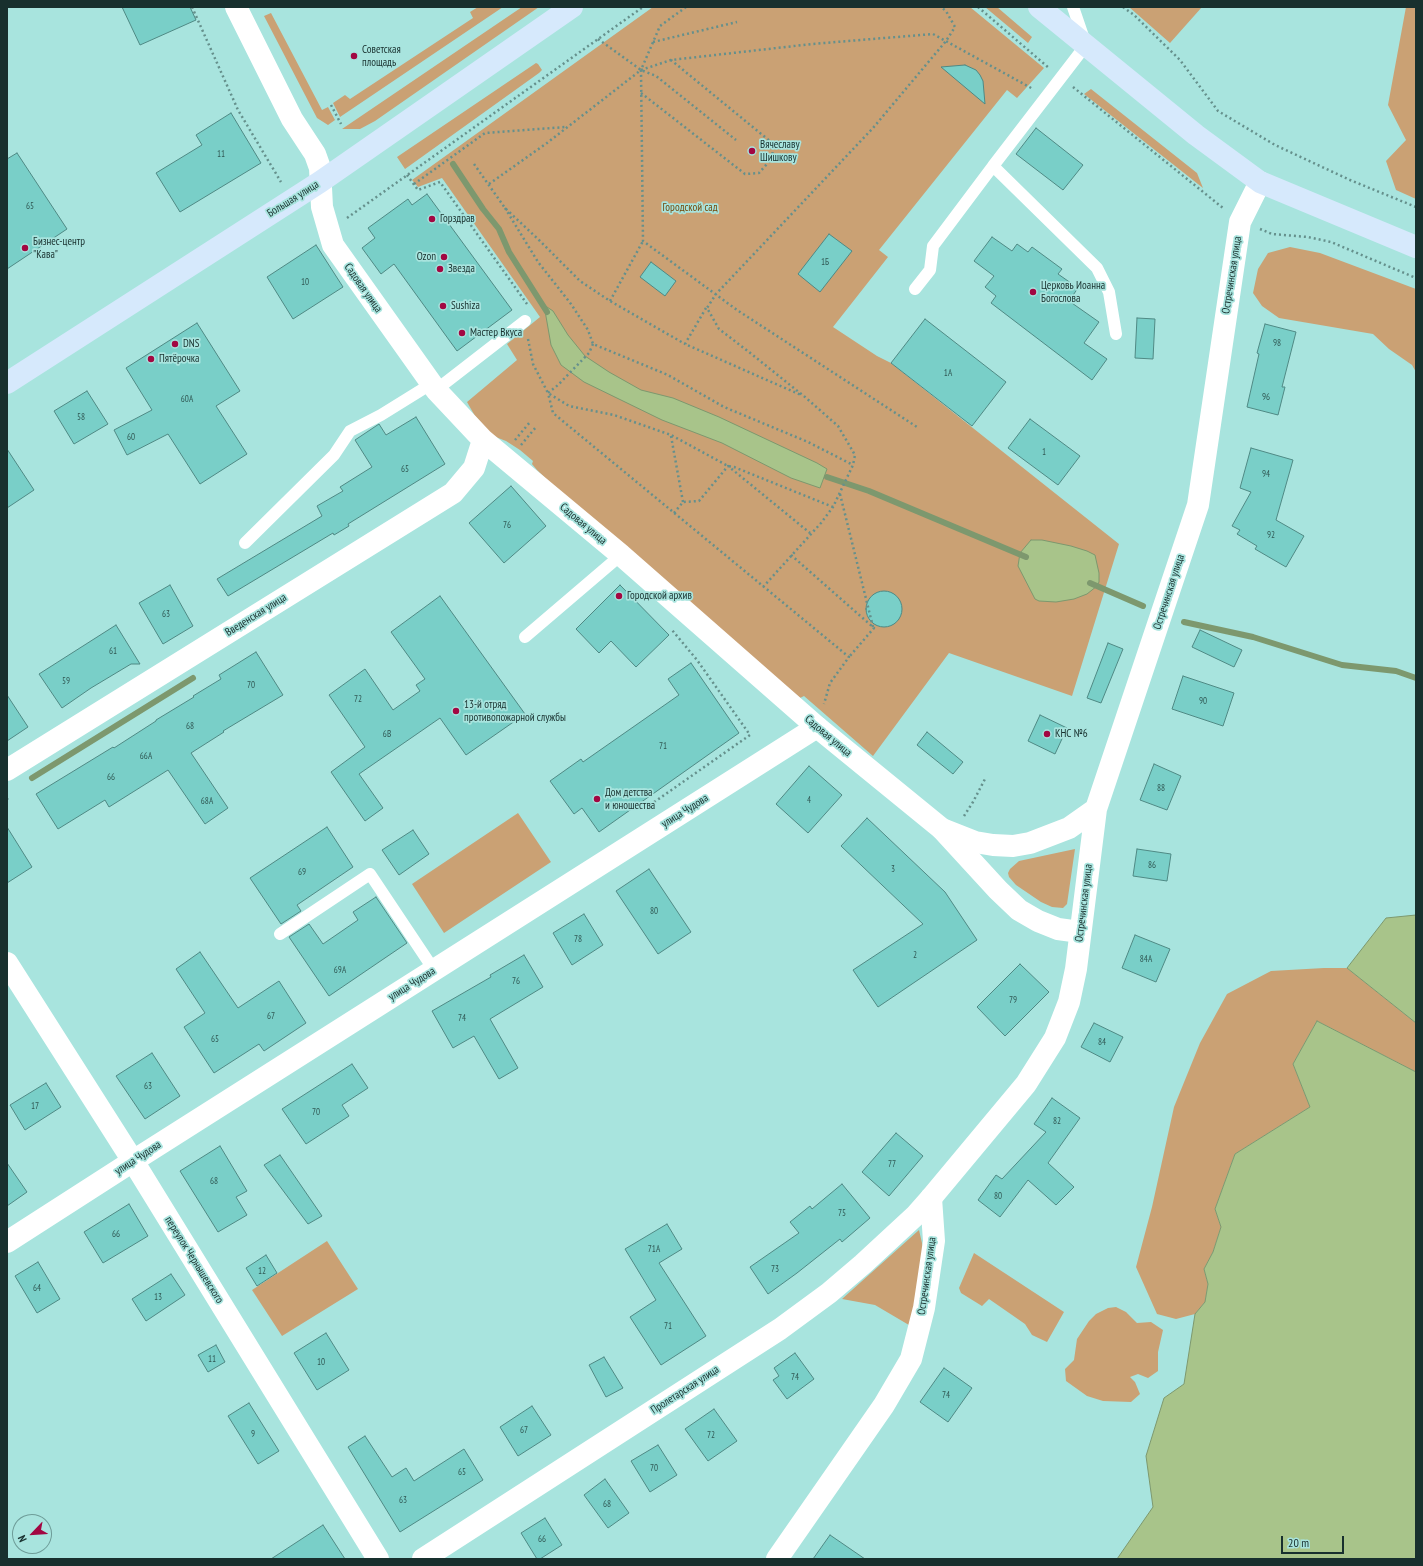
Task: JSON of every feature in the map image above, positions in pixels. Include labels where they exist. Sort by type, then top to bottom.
[{"type":"main road","name":"Большая улица","points":[[7,383],[320,182],[572,7]]},
{"type":"main road","points":[[1039,7],[1196,135],[1260,182],[1416,247]]},
{"type":"street","name":"Садовая улица","points":[[236,7],[292,119],[314,154],[320,168],[322,207],[332,245],[433,387],[483,440],[621,555],[817,727],[942,830],[975,842],[1013,846],[1030,843],[1069,828],[1096,809]]},
{"type":"street","name":"Остречинская улица","points":[[777,1559],[884,1405],[911,1359],[924,1308],[934,1241],[930,1198],[1026,1084],[1055,1038],[1069,1002],[1076,969],[1096,809],[1198,505],[1240,222],[1260,182]]},
{"type":"street","name":"Введенская улица","points":[[7,770],[453,493],[474,468],[483,440]]},
{"type":"street","name":"улица Чудова","points":[[7,1242],[817,727]]},
{"type":"street","points":[[942,830],[998,890],[1019,910],[1038,921],[1058,928],[1080,932]]},
{"type":"street","name":"переулок Чернышевского","points":[[7,963],[133,1161],[378,1559]]},
{"type":"street","name":"Пролетарская улица","points":[[423,1559],[780,1329],[829,1293],[863,1264],[916,1214],[930,1198]]},
{"type":"lane","points":[[915,288],[930,270],[933,246],[1086,45],[1073,7]]},
{"type":"lane","points":[[993,166],[1097,268],[1109,292],[1116,334]]},
{"type":"lane","points":[[245,543],[334,455],[350,431],[433,387],[525,321]]},
{"type":"lane","points":[[525,637],[621,555]]},
{"type":"lane","points":[[280,934],[370,874],[434,970]]},
{"type":"path","points":[[192,7],[238,110],[291,200]]},
{"type":"path","points":[[328,231],[643,7]]},
{"type":"path","points":[[610,301],[643,241],[641,70],[660,26],[686,7]]},
{"type":"path","points":[[685,344],[716,294],[873,128],[946,41],[955,27],[946,11],[941,7]]},
{"type":"path","points":[[978,7],[1061,78],[1240,222],[1272,234],[1308,237],[1331,242],[1416,278]]},
{"type":"path","points":[[1123,7],[1134,15],[1180,60],[1218,111],[1275,145],[1350,180],[1416,207]]},
{"type":"path","points":[[653,42],[737,22]]},
{"type":"path","points":[[489,184],[641,70],[671,60],[812,44],[933,34],[1047,96]]},
{"type":"path","points":[[598,39],[641,70],[656,76],[736,140]]},
{"type":"path","points":[[641,92],[745,174],[759,174],[773,157],[771,142],[671,60]]},
{"type":"path","points":[[330,105],[341,124]]},
{"type":"path","points":[[414,184],[486,133],[567,127]]},
{"type":"path","points":[[474,164],[505,208],[538,262],[571,304],[588,330],[593,344],[589,353],[558,385],[548,393]]},
{"type":"path","points":[[407,175],[418,190],[440,182],[527,304],[525,321],[533,364],[548,393],[553,413],[849,657]]},
{"type":"path","points":[[505,208],[580,281],[610,301],[685,344],[805,397]]},
{"type":"path","points":[[643,241],[737,310],[917,427]]},
{"type":"path","points":[[706,308],[719,329],[805,397],[838,426],[855,455],[853,465],[833,507],[821,523],[810,533],[763,587]]},
{"type":"path","points":[[593,344],[668,375],[724,407],[808,442],[853,465]]},
{"type":"path","points":[[548,393],[568,406],[614,415],[671,435],[728,466],[810,533]]},
{"type":"path","points":[[671,435],[683,502]]},
{"type":"path","points":[[674,513],[683,502],[699,501],[728,466]]},
{"type":"path","points":[[728,466],[734,467],[833,507]]},
{"type":"path","points":[[840,493],[874,628]]},
{"type":"path","points":[[791,556],[874,628]]},
{"type":"path","points":[[648,807],[750,735],[697,660],[666,625]]},
{"type":"path","points":[[817,727],[830,683],[849,657],[874,628]]},
{"type":"path","points":[[942,830],[959,821],[965,815],[985,779]]},
{"type":"green space","points":[[478,7],[503,7],[340,117],[333,103],[345,95],[350,99],[473,18],[470,12]]},
{"type":"green space","points":[[522,7],[539,7],[375,121],[360,129],[342,129]]},
{"type":"green space","name":"Городской сад","points":[[653,7],[970,7],[1044,68],[1017,98],[1007,90],[879,250],[888,257],[833,327],[877,356],[891,363],[1119,544],[1072,696],[949,653],[873,756],[804,696],[800,698],[563,496],[537,470],[532,464],[533,461],[506,441],[493,436],[475,416],[467,402],[517,360],[507,344],[540,317],[442,178],[418,187],[412,180]]},
{"type":"green space","points":[[985,7],[997,7],[1032,37],[1028,43]]},
{"type":"green space","points":[[1129,7],[1202,7],[1170,43]]},
{"type":"green space","points":[[1406,7],[1416,7],[1416,199],[1396,190],[1386,161],[1406,140],[1388,105]]},
{"type":"green space","points":[[271,13],[322,110],[328,107],[335,120],[328,125],[317,118],[264,16]]},
{"type":"green space","points":[[536,63],[542,70],[539,73],[405,169],[397,157]]},
{"type":"green space","points":[[1091,89],[1197,173],[1203,188],[1084,94]]},
{"type":"green space","points":[[1290,247],[1320,253],[1416,289],[1416,372],[1412,365],[1389,349],[1373,334],[1279,318],[1262,306],[1253,293],[1258,269],[1268,253]]},
{"type":"green space","points":[[518,813],[551,862],[444,933],[412,884]]},
{"type":"green space","points":[[1075,849],[1067,904],[1063,908],[1052,907],[1041,902],[1016,885],[1009,877],[1008,873],[1010,869],[1019,861]]},
{"type":"green space","points":[[1347,968],[1416,1023],[1416,1072],[1317,1021],[1293,1064],[1310,1107],[1235,1154],[1215,1209],[1221,1227],[1213,1252],[1204,1269],[1208,1284],[1205,1302],[1195,1314],[1176,1319],[1157,1314],[1136,1267],[1152,1207],[1174,1107],[1200,1043],[1227,994],[1271,971]]},
{"type":"green space","points":[[919,1230],[925,1256],[914,1328],[875,1305],[842,1299]]},
{"type":"green space","points":[[327,1241],[358,1289],[282,1336],[252,1290]]},
{"type":"green space","points":[[974,1253],[1064,1312],[1047,1342],[1032,1335],[1025,1324],[989,1299],[982,1306],[961,1293],[959,1288]]},
{"type":"green space","points":[[1116,1307],[1126,1312],[1137,1323],[1151,1322],[1163,1330],[1158,1352],[1158,1371],[1148,1378],[1138,1374],[1130,1377],[1135,1382],[1140,1394],[1131,1402],[1103,1401],[1087,1396],[1066,1381],[1065,1369],[1074,1360],[1077,1339],[1089,1321],[1096,1314],[1108,1308]]},
{"type":"shaded area","points":[[544,305],[553,311],[568,335],[585,356],[609,372],[641,390],[673,398],[719,417],[817,463],[827,469],[820,488],[791,478],[722,443],[662,420],[584,382],[561,365],[551,345]]},
{"type":"shaded area","points":[[1031,540],[1042,540],[1071,546],[1095,555],[1099,573],[1099,582],[1097,586],[1087,594],[1074,599],[1056,602],[1039,601],[1035,599],[1018,566],[1020,553]]},
{"type":"shaded area","points":[[1416,915],[1416,1023],[1347,968],[1386,918]]},
{"type":"shaded area","points":[[1317,1021],[1416,1072],[1416,1559],[1117,1559],[1153,1507],[1146,1456],[1164,1398],[1184,1384],[1195,1314],[1205,1302],[1208,1284],[1204,1269],[1213,1252],[1221,1227],[1215,1209],[1235,1154],[1310,1107],[1293,1064]]},
{"type":"building","points":[[122,7],[190,7],[196,20],[140,45]]},
{"type":"building","points":[[965,65],[976,70],[980,75],[983,81],[985,104],[941,67]]},
{"type":"building","points":[[231,113],[261,163],[180,212],[156,173],[202,145],[196,135]]},
{"type":"building","points":[[1036,128],[1083,165],[1063,190],[1016,154]]},
{"type":"building","points":[[17,153],[67,229],[7,269],[7,159]]},
{"type":"building","name":"Звезда","points":[[427,194],[512,310],[457,351],[394,264],[381,274],[362,248],[375,238],[368,228],[408,199],[412,205]]},
{"type":"building","points":[[829,234],[852,251],[820,292],[798,274]]},
{"type":"building","name":"Церковь Иоанна Богослова","points":[[992,237],[1012,251],[1017,244],[1028,252],[1032,247],[1062,269],[1058,274],[1078,288],[1069,301],[1099,322],[1084,343],[1107,359],[1092,380],[991,303],[996,296],[985,287],[994,276],[974,261]]},
{"type":"building","points":[[316,245],[343,287],[293,319],[267,277]]},
{"type":"building","points":[[651,262],[676,281],[665,296],[640,277]]},
{"type":"building","points":[[1137,318],[1155,319],[1153,359],[1135,358]]},
{"type":"building","points":[[925,319],[1006,382],[972,426],[891,363]]},
{"type":"building","points":[[197,323],[240,391],[216,406],[247,454],[200,484],[168,434],[127,455],[114,430],[152,410],[126,368]]},
{"type":"building","points":[[1265,324],[1296,332],[1282,387],[1285,387],[1278,415],[1247,407],[1259,354],[1257,353]]},
{"type":"building","points":[[87,391],[108,424],[74,444],[54,411]]},
{"type":"building","points":[[416,417],[445,464],[348,524],[349,526],[334,535],[333,533],[228,596],[217,579],[322,516],[317,506],[343,491],[340,487],[372,467],[355,440],[379,424],[386,435]]},
{"type":"building","points":[[1030,419],[1080,456],[1058,485],[1008,448]]},
{"type":"building","points":[[1251,448],[1293,460],[1276,520],[1304,536],[1286,567],[1255,549],[1257,546],[1237,534],[1240,530],[1232,526],[1251,492],[1240,488]]},
{"type":"building","points":[[7,449],[34,490],[7,508]]},
{"type":"building","points":[[511,486],[546,526],[504,563],[469,523]]},
{"type":"building","points":[[170,585],[193,626],[163,644],[139,603]]},
{"type":"building","points":[[620,585],[669,635],[636,667],[611,641],[599,653],[576,629]]},
{"type":"building","points":[[888,591],[897,596],[901,602],[901,616],[897,622],[888,627],[880,627],[871,622],[867,616],[866,605],[871,596],[877,592]]},
{"type":"building","points":[[440,596],[525,714],[466,755],[440,718],[359,774],[383,808],[365,821],[331,772],[365,747],[329,695],[365,669],[393,710],[420,691],[416,685],[425,679],[391,632]]},
{"type":"building","points":[[116,625],[140,664],[131,664],[91,688],[62,708],[39,674]]},
{"type":"building","points":[[1200,630],[1242,650],[1234,667],[1192,647]]},
{"type":"building","points":[[1108,643],[1123,649],[1101,703],[1087,698]]},
{"type":"building","points":[[256,652],[283,695],[223,731],[224,732],[191,753],[228,808],[205,824],[168,770],[109,807],[105,800],[58,829],[36,794],[113,747],[114,748],[194,697],[193,696],[221,679],[219,675]]},
{"type":"building","points":[[691,663],[739,733],[599,832],[582,808],[574,814],[550,781],[581,759],[583,762],[679,695],[668,679]]},
{"type":"building","points":[[1183,676],[1234,693],[1223,726],[1172,709]]},
{"type":"building","points":[[7,695],[28,727],[7,741]]},
{"type":"building","name":"КНС №6","points":[[1040,715],[1067,728],[1055,754],[1028,741]]},
{"type":"building","points":[[927,732],[963,762],[953,774],[917,745]]},
{"type":"building","points":[[1154,764],[1181,776],[1167,810],[1140,800]]},
{"type":"building","points":[[809,766],[842,795],[808,833],[776,804]]},
{"type":"building","points":[[867,818],[945,892],[977,940],[878,1007],[853,970],[923,924],[841,846]]},
{"type":"building","points":[[7,827],[32,867],[7,883]]},
{"type":"building","points":[[327,827],[353,867],[297,905],[301,911],[281,924],[250,878]]},
{"type":"building","points":[[413,830],[429,854],[399,875],[382,850]]},
{"type":"building","points":[[1137,849],[1171,854],[1167,881],[1133,876]]},
{"type":"building","points":[[649,869],[691,932],[658,954],[616,891]]},
{"type":"building","points":[[376,897],[407,943],[329,996],[289,937],[309,924],[323,944],[358,920],[353,912]]},
{"type":"building","points":[[584,914],[603,945],[572,965],[553,933]]},
{"type":"building","points":[[1135,935],[1170,949],[1156,982],[1122,968]]},
{"type":"building","points":[[200,952],[238,1008],[279,981],[306,1023],[264,1051],[259,1044],[214,1073],[184,1027],[205,1013],[176,969]]},
{"type":"building","points":[[524,955],[543,987],[490,1019],[518,1068],[499,1079],[474,1036],[453,1048],[432,1011],[491,977],[490,975]]},
{"type":"building","points":[[1020,964],[1049,992],[1005,1036],[977,1007]]},
{"type":"building","points":[[1094,1023],[1123,1037],[1110,1062],[1081,1047]]},
{"type":"building","points":[[152,1053],[180,1096],[145,1119],[116,1076]]},
{"type":"building","points":[[352,1064],[368,1088],[342,1105],[349,1116],[306,1144],[282,1109]]},
{"type":"building","points":[[46,1083],[61,1107],[25,1130],[10,1105]]},
{"type":"building","points":[[1052,1098],[1080,1118],[1048,1163],[1074,1187],[1056,1205],[1028,1180],[1000,1217],[978,1200],[996,1175],[1002,1179],[1046,1132],[1034,1124]]},
{"type":"building","points":[[896,1133],[923,1156],[889,1196],[862,1172]]},
{"type":"building","points":[[220,1146],[247,1191],[236,1197],[247,1215],[218,1232],[180,1171]]},
{"type":"building","points":[[280,1155],[322,1216],[308,1224],[264,1165]]},
{"type":"building","points":[[7,1163],[27,1192],[7,1206]]},
{"type":"building","points":[[842,1184],[870,1218],[842,1242],[840,1239],[768,1294],[750,1267],[799,1233],[790,1222],[810,1206],[812,1209]]},
{"type":"building","points":[[129,1204],[148,1236],[103,1263],[84,1232]]},
{"type":"building","points":[[667,1224],[682,1249],[659,1263],[706,1336],[661,1365],[630,1317],[656,1300],[625,1249]]},
{"type":"building","points":[[266,1255],[277,1273],[257,1286],[246,1268]]},
{"type":"building","points":[[38,1262],[60,1299],[37,1313],[15,1276]]},
{"type":"building","points":[[171,1274],[185,1295],[146,1321],[132,1299]]},
{"type":"building","points":[[326,1333],[349,1370],[317,1390],[294,1353]]},
{"type":"building","points":[[216,1345],[225,1362],[208,1372],[198,1355]]},
{"type":"building","points":[[795,1353],[814,1379],[787,1399],[773,1380],[779,1376],[774,1368]]},
{"type":"building","points":[[604,1357],[623,1388],[606,1397],[589,1365]]},
{"type":"building","points":[[944,1368],[972,1388],[948,1422],[920,1402]]},
{"type":"building","points":[[249,1403],[279,1451],[258,1464],[228,1416]]},
{"type":"building","points":[[532,1406],[551,1435],[518,1456],[500,1427]]},
{"type":"building","points":[[714,1409],[737,1441],[708,1461],[685,1429]]},
{"type":"building","points":[[365,1436],[392,1477],[406,1468],[414,1481],[464,1449],[483,1480],[400,1532],[348,1447]]},
{"type":"building","points":[[658,1445],[677,1475],[650,1492],[631,1461]]},
{"type":"building","points":[[605,1479],[629,1513],[608,1528],[584,1495]]},
{"type":"building","points":[[545,1518],[562,1545],[540,1559],[537,1559],[521,1533]]},
{"type":"building","points":[[323,1525],[345,1559],[271,1559]]},
{"type":"building","points":[[830,1535],[865,1559],[813,1559]]},
{"type":"waterway","points":[[453,164],[483,209],[499,229],[509,252],[547,312]]},
{"type":"waterway","points":[[827,477],[869,491],[1026,557]]},
{"type":"waterway","points":[[1090,583],[1143,606]]},
{"type":"waterway","points":[[1184,622],[1253,637],[1342,665],[1396,671],[1416,678]]},
{"type":"waterway","points":[[32,778],[193,678]]},
{"type":"place","name":"Советская площадь","points":[[354,56]]},
{"type":"place","name":"Вячеславу Шишкову","points":[[752,151]]},
{"type":"place","name":"Горздрав","points":[[432,219]]},
{"type":"place","name":"Бизнес-центр \"Кава\"","points":[[25,248]]},
{"type":"place","name":"Ozon","points":[[444,257]]},
{"type":"place","name":"Звезда","points":[[440,269]]},
{"type":"place","name":"Церковь Иоанна Богослова","points":[[1033,292]]},
{"type":"place","name":"Sushiza","points":[[443,306]]},
{"type":"place","name":"Мастер Вкуса","points":[[462,333]]},
{"type":"place","name":"DNS","points":[[175,344]]},
{"type":"place","name":"Пятёрочка","points":[[151,359]]},
{"type":"place","name":"Городской архив","points":[[619,596]]},
{"type":"place","name":"13-й отряд противопожарной службы","points":[[456,711]]},
{"type":"place","name":"КНС №6","points":[[1047,734]]},
{"type":"place","name":"Дом детства и юношества","points":[[597,799]]}]
